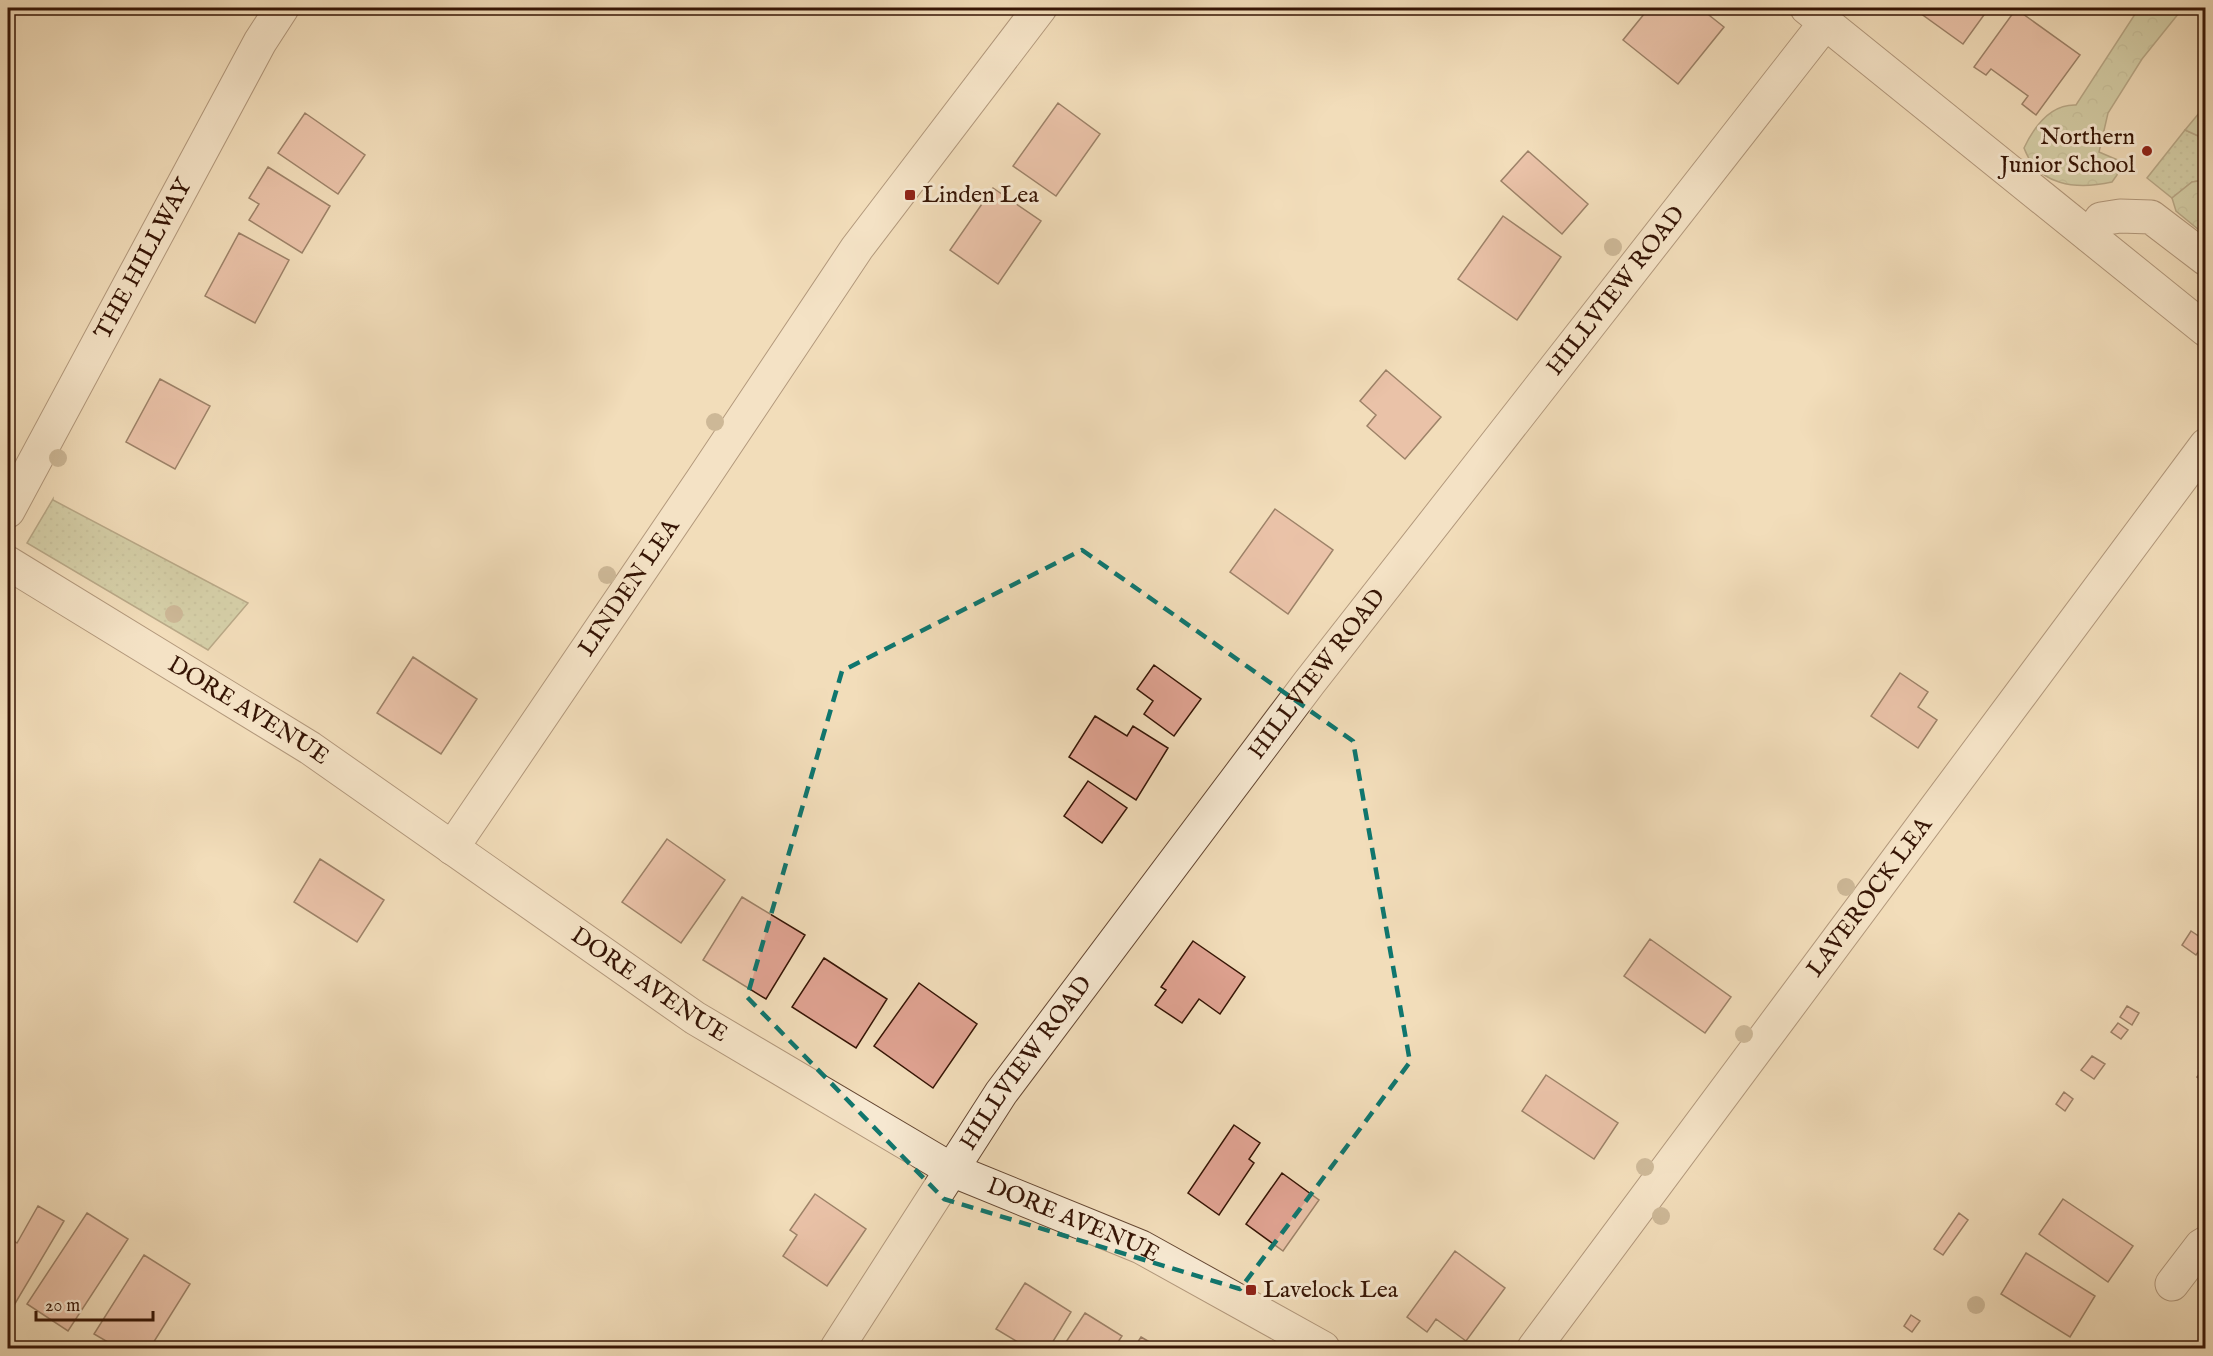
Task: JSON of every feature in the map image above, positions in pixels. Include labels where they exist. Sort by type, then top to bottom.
[{"type":"street","name":"THE HILLWAY","points":[[8,510],[254,52],[282,8]]},
{"type":"street","name":"LINDEN LEA","points":[[452,848],[857,248],[1040,8]]},
{"type":"street","points":[[1817,15],[2205,330]]},
{"type":"street","name":"HILLVIEW ROAD","points":[[837,1348],[1001,1093],[1302,692],[1817,15]]},
{"type":"street","points":[[2090,236],[2101,219],[2120,216],[2151,217],[2205,259]]},
{"type":"street","name":"LAVEROCK LEA","points":[[1534,1348],[2205,445]]},
{"type":"street","name":"DORE AVENUE","points":[[8,563],[310,748],[695,1018],[952,1170],[1141,1247],[1323,1348]]},
{"type":"street","points":[[2172,1284],[2205,1243]]},
{"type":"highlighted area","points":[[1082,550],[1353,741],[1410,1062],[1240,1289],[944,1199],[747,997],[842,671]]},
{"type":"green space","points":[[2139,8],[2183,8],[2142,59],[2108,113],[2099,152],[2120,161],[2117,175],[2112,182],[2085,185],[2072,185],[2049,178],[2030,161],[2024,148],[2028,140],[2044,118],[2058,108],[2076,105]]},
{"type":"green space","points":[[2205,106],[2206,139],[2185,130]]},
{"type":"green space","points":[[2185,130],[2205,139],[2205,180],[2192,182],[2172,198],[2147,178]]},
{"type":"green space","points":[[2206,180],[2205,235],[2176,211],[2172,198],[2192,182]]},
{"type":"green space","points":[[53,499],[248,603],[208,650],[27,543]]},
{"type":"building","points":[[1649,8],[1700,8],[1724,27],[1678,84],[1623,40]]},
{"type":"building","points":[[1913,8],[1989,8],[1963,44]]},
{"type":"building","points":[[2016,9],[2080,55],[2036,115],[2022,104],[2028,96],[1991,69],[1986,75],[1974,67]]},
{"type":"building","points":[[1058,103],[1100,134],[1056,196],[1013,166]]},
{"type":"building","points":[[305,113],[365,155],[338,194],[278,153]]},
{"type":"building","points":[[1528,151],[1588,204],[1562,234],[1501,181]]},
{"type":"building","points":[[268,167],[330,206],[302,253],[249,220],[259,204],[249,198]]},
{"type":"building","points":[[993,188],[1041,221],[998,284],[950,250]]},
{"type":"building","points":[[1503,216],[1561,257],[1517,320],[1458,279]]},
{"type":"building","points":[[239,233],[289,260],[255,323],[205,296]]},
{"type":"building","points":[[1386,370],[1441,417],[1405,459],[1367,426],[1376,415],[1360,401]]},
{"type":"building","points":[[160,379],[210,406],[175,469],[126,442]]},
{"type":"building","points":[[1275,509],[1333,550],[1288,614],[1230,572]]},
{"type":"building","points":[[413,657],[477,699],[441,754],[377,713]]},
{"type":"building","points":[[1154,665],[1201,699],[1174,736],[1144,714],[1153,701],[1137,689]]},
{"type":"building","points":[[1900,673],[1928,692],[1918,707],[1937,720],[1918,748],[1871,716]]},
{"type":"building","points":[[1095,716],[1127,736],[1133,726],[1168,748],[1136,800],[1069,757]]},
{"type":"building","points":[[1088,781],[1127,808],[1102,843],[1064,816]]},
{"type":"building","points":[[667,839],[725,880],[681,943],[622,902]]},
{"type":"building","points":[[320,859],[384,900],[357,942],[294,902]]},
{"type":"building","points":[[742,897],[805,935],[766,999],[703,960]]},
{"type":"building","points":[[2191,931],[2206,941],[2196,955],[2182,945]]},
{"type":"building","points":[[1650,939],[1731,997],[1705,1033],[1624,976]]},
{"type":"building","points":[[1193,941],[1245,977],[1220,1014],[1199,999],[1182,1023],[1155,1005],[1166,990],[1161,987]]},
{"type":"building","points":[[824,958],[887,999],[856,1048],[792,1007]]},
{"type":"building","points":[[919,983],[977,1024],[933,1088],[874,1046]]},
{"type":"building","points":[[2127,1006],[2139,1013],[2132,1025],[2120,1017]]},
{"type":"building","points":[[2118,1023],[2128,1030],[2121,1039],[2111,1032]]},
{"type":"building","points":[[2092,1056],[2105,1064],[2094,1079],[2081,1070]]},
{"type":"building","points":[[2206,1065],[2206,1083],[2197,1077]]},
{"type":"building","points":[[1546,1075],[1618,1123],[1594,1159],[1522,1111]]},
{"type":"building","points":[[2064,1092],[2073,1099],[2065,1111],[2056,1104]]},
{"type":"building","points":[[1234,1125],[1260,1143],[1249,1159],[1254,1163],[1219,1215],[1188,1193]]},
{"type":"building","points":[[1282,1173],[1319,1200],[1283,1251],[1246,1224]]},
{"type":"building","points":[[815,1194],[866,1229],[827,1286],[783,1256],[797,1235],[790,1230]]},
{"type":"building","points":[[2063,1199],[2133,1246],[2108,1282],[2039,1234]]},
{"type":"building","points":[[38,1206],[64,1221],[10,1312],[8,1310],[8,1237],[17,1243]]},
{"type":"building","points":[[87,1213],[128,1239],[68,1331],[27,1304]]},
{"type":"building","points":[[1959,1213],[1968,1220],[1943,1255],[1934,1249]]},
{"type":"building","points":[[1455,1251],[1505,1288],[1466,1341],[1436,1319],[1427,1332],[1407,1317]]},
{"type":"building","points":[[2026,1253],[2095,1296],[2070,1337],[2001,1294]]},
{"type":"building","points":[[144,1255],[190,1284],[150,1348],[118,1348],[94,1334]]},
{"type":"building","points":[[1025,1283],[1071,1312],[1049,1348],[1028,1348],[996,1329]]},
{"type":"building","points":[[1085,1313],[1122,1336],[1114,1348],[1062,1348]]},
{"type":"building","points":[[1911,1315],[1920,1321],[1912,1332],[1904,1326]]},
{"type":"building","points":[[1141,1337],[1160,1348],[1134,1348]]},
{"type":"place","name":"Northern Junior School","points":[[2147,151]]},
{"type":"place","name":"Linden Lea","points":[[910,195]]},
{"type":"place","name":"Lavelock Lea","points":[[1251,1290]]}]
